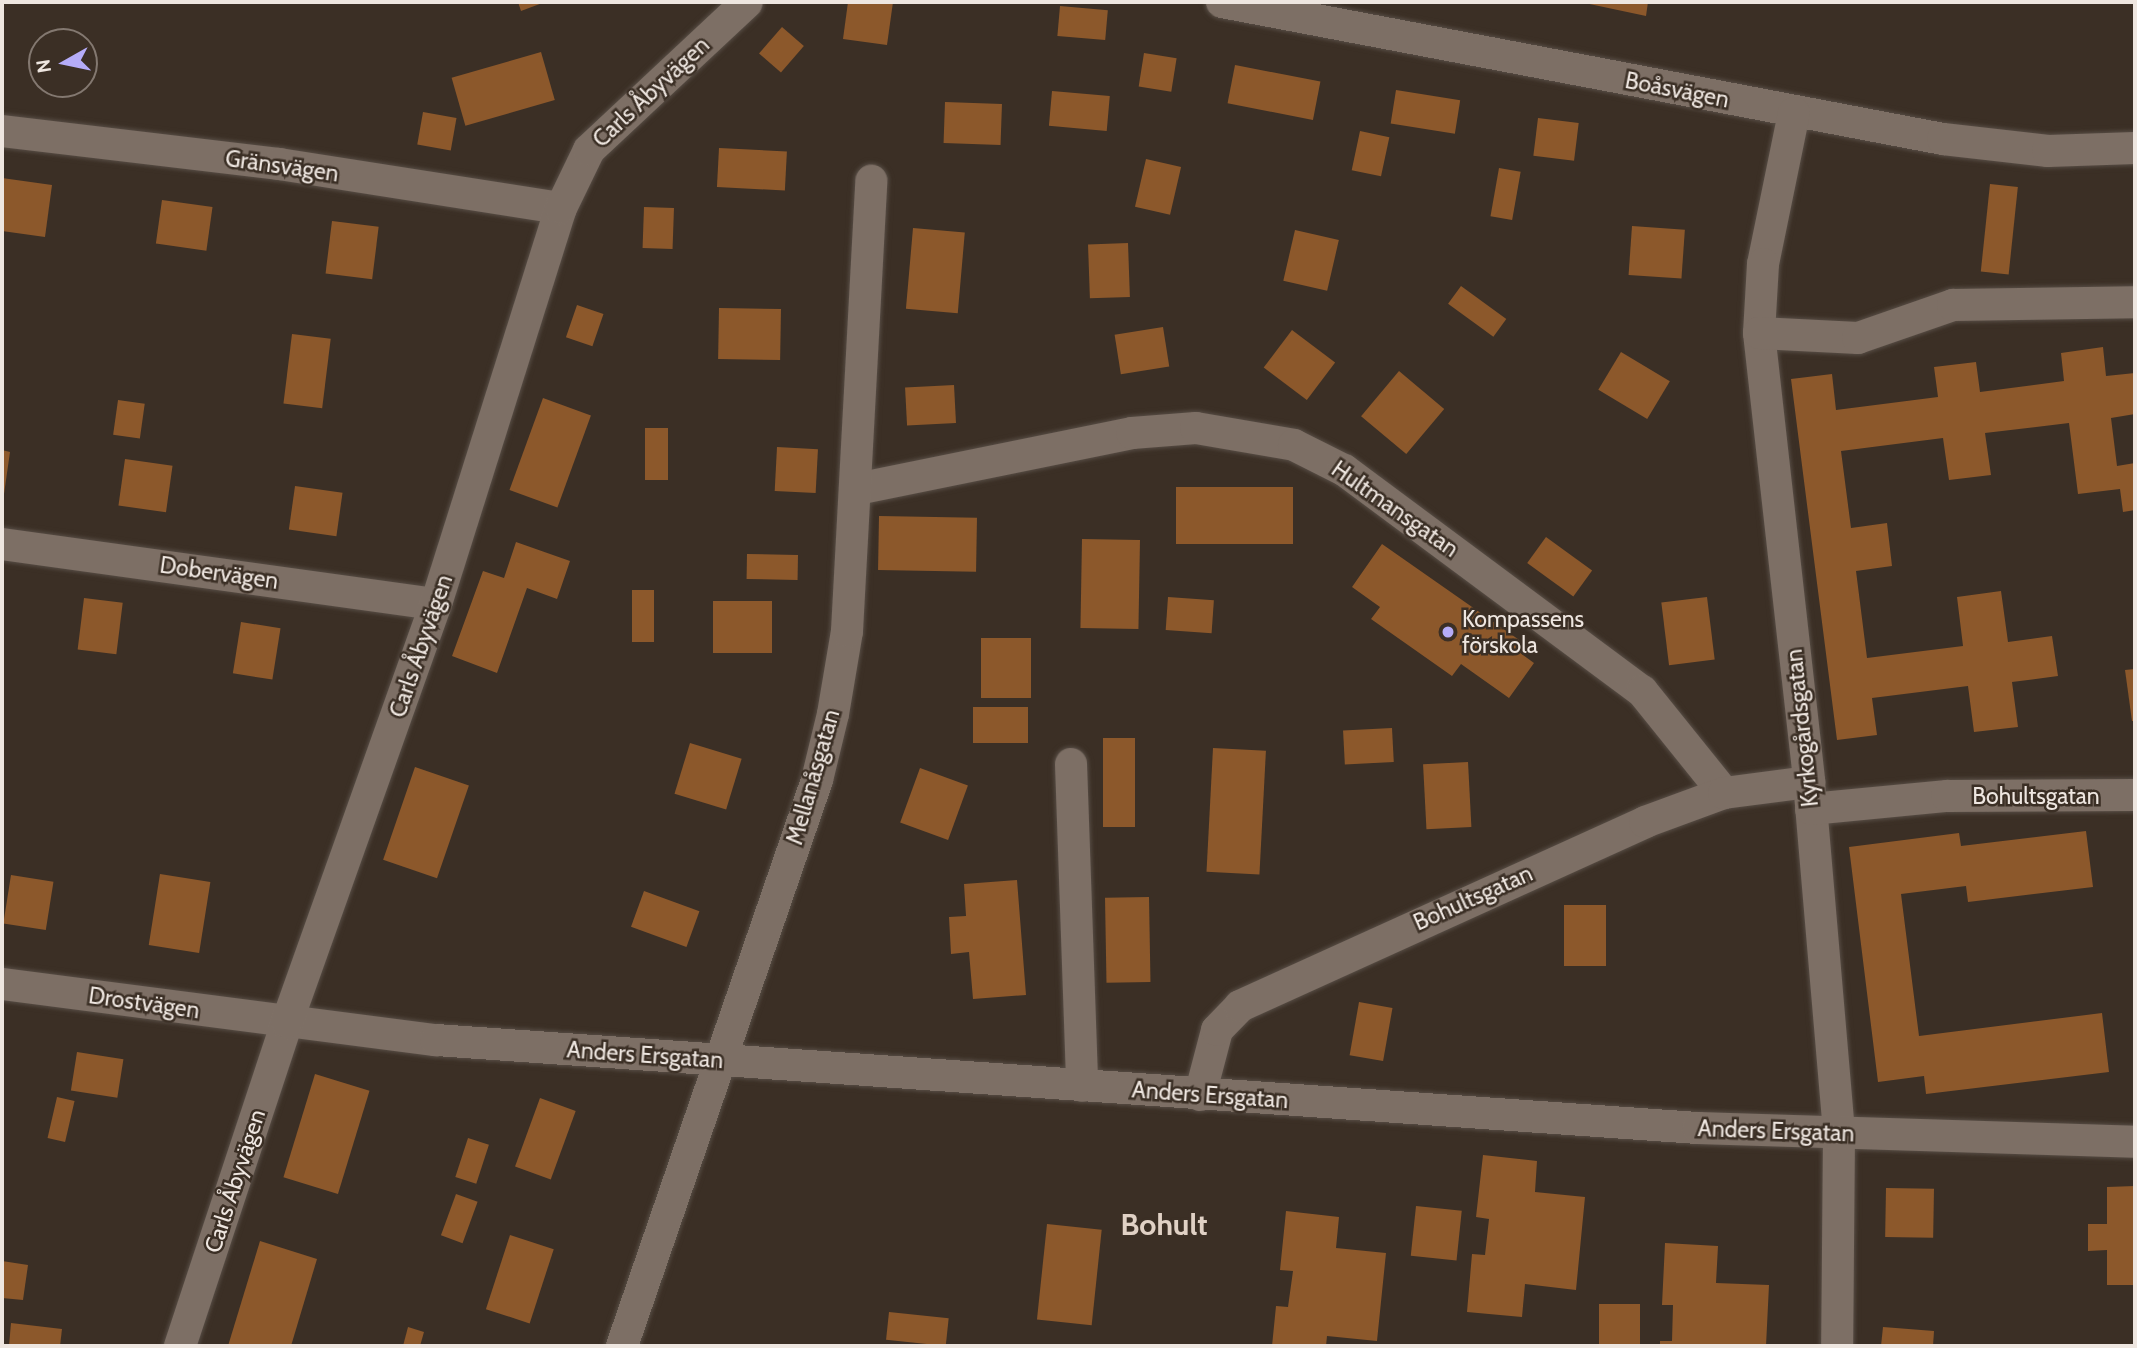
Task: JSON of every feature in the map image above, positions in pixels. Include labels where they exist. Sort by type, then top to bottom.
[{"type":"street","name":"Carls Åbyvägen","points":[[180,1346],[287,1022],[436,604],[561,208],[589,150],[747,2]]},
{"type":"street","name":"Boåsvägen","points":[[1222,2],[1794,113],[2048,151],[2135,148]]},
{"type":"street","name":"Kyrkogårdsgatan","points":[[1794,113],[1763,264],[1759,333],[1810,796],[1839,1133],[1837,1346]]},
{"type":"street","name":"Gränsvägen","points":[[2,131],[279,164],[561,208]]},
{"type":"street","name":"Mellanåsgatan","points":[[622,1346],[817,780],[833,714],[847,631],[857,489],[871,181]]},
{"type":"street","points":[[1759,333],[1858,338],[1953,305],[2135,302]]},
{"type":"street","name":"Hultmansgatan","points":[[857,489],[1132,433],[1196,428],[1294,445],[1344,470],[1642,691],[1724,793]]},
{"type":"street","name":"Dobervägen","points":[[2,544],[436,604]]},
{"type":"street","points":[[1072,764],[1082,1086]]},
{"type":"street","name":"Bohultsgatan","points":[[1200,1095],[1217,1030],[1240,1006],[1508,883],[1724,793],[1810,796],[2135,795]]},
{"type":"street","name":"Drostvägen","points":[[2,984],[287,1022]]},
{"type":"street","name":"Anders Ersgatan","points":[[287,1022],[436,1040],[1200,1095],[1839,1133],[2135,1142]]},
{"type":"building","points":[[518,2],[545,2],[521,11]]},
{"type":"building","points":[[848,2],[893,2],[887,45],[843,39]]},
{"type":"building","points":[[1580,2],[1648,2],[1646,16]]},
{"type":"building","points":[[1060,6],[1108,10],[1105,40],[1057,36]]},
{"type":"building","points":[[782,27],[804,46],[781,72],[759,53]]},
{"type":"building","points":[[541,52],[555,100],[465,126],[452,78]]},
{"type":"building","points":[[1144,53],[1177,58],[1171,92],[1139,87]]},
{"type":"building","points":[[1235,65],[1320,82],[1313,120],[1228,103]]},
{"type":"building","points":[[1396,90],[1460,100],[1455,134],[1391,124]]},
{"type":"building","points":[[1052,91],[1110,96],[1107,131],[1049,126]]},
{"type":"building","points":[[945,102],[1002,104],[1001,145],[944,143]]},
{"type":"building","points":[[423,112],[456,118],[451,150],[417,144]]},
{"type":"building","points":[[1538,118],[1579,123],[1574,161],[1533,156]]},
{"type":"building","points":[[1360,131],[1389,137],[1381,176],[1352,170]]},
{"type":"building","points":[[719,148],[787,152],[785,191],[717,187]]},
{"type":"building","points":[[1146,159],[1181,167],[1170,215],[1135,207]]},
{"type":"building","points":[[1499,168],[1521,172],[1512,220],[1490,216]]},
{"type":"building","points":[[2,178],[52,185],[45,237],[2,231]]},
{"type":"building","points":[[1990,184],[2018,187],[2009,274],[1981,272]]},
{"type":"building","points":[[162,200],[213,207],[206,251],[156,244]]},
{"type":"building","points":[[644,207],[674,208],[673,249],[643,248]]},
{"type":"building","points":[[332,221],[379,227],[372,279],[326,274]]},
{"type":"building","points":[[1632,226],[1685,230],[1681,279],[1629,275]]},
{"type":"building","points":[[913,228],[965,233],[958,313],[906,309]]},
{"type":"building","points":[[1295,230],[1339,240],[1327,291],[1283,281]]},
{"type":"building","points":[[1128,243],[1130,297],[1090,298],[1088,244]]},
{"type":"building","points":[[1461,286],[1506,319],[1493,337],[1448,304]]},
{"type":"building","points":[[577,305],[603,314],[592,346],[566,337]]},
{"type":"building","points":[[719,308],[781,309],[780,360],[718,359]]},
{"type":"building","points":[[1163,327],[1169,367],[1121,374],[1115,335]]},
{"type":"building","points":[[1292,330],[1335,362],[1307,400],[1264,368]]},
{"type":"building","points":[[292,334],[331,339],[322,408],[283,403]]},
{"type":"building","points":[[2103,347],[2106,376],[2135,373],[2135,414],[2111,418],[2117,466],[2135,463],[2135,510],[2123,512],[2120,489],[2078,494],[2069,423],[1985,433],[1991,475],[1949,480],[1943,438],[1841,451],[1851,528],[1887,523],[1892,566],[1856,571],[1867,658],[1963,646],[1957,597],[2001,591],[2008,642],[2052,636],[2058,676],[2012,682],[2018,727],[1974,732],[1968,686],[1872,698],[1877,735],[1837,740],[1791,379],[1832,374],[1836,410],[1938,397],[1934,367],[1976,362],[1980,392],[2064,381],[2061,353]]},
{"type":"building","points":[[1621,352],[1670,381],[1647,419],[1598,390]]},
{"type":"building","points":[[1399,371],[1444,409],[1406,454],[1361,416]]},
{"type":"building","points":[[954,385],[956,423],[907,426],[905,388]]},
{"type":"building","points":[[543,398],[591,415],[557,508],[509,490]]},
{"type":"building","points":[[118,400],[145,404],[140,438],[113,435]]},
{"type":"building","points":[[645,428],[668,428],[668,480],[645,480]]},
{"type":"building","points":[[777,447],[818,449],[816,493],[775,491]]},
{"type":"building","points":[[2,450],[10,452],[4,494],[2,494]]},
{"type":"building","points":[[125,459],[173,466],[166,512],[118,506]]},
{"type":"building","points":[[295,486],[343,493],[336,536],[289,530]]},
{"type":"building","points":[[1176,487],[1293,487],[1293,544],[1176,544]]},
{"type":"building","points":[[879,516],[977,518],[976,572],[878,570]]},
{"type":"building","points":[[1546,537],[1592,571],[1573,596],[1527,563]]},
{"type":"building","points":[[1082,539],[1140,540],[1138,629],[1080,628]]},
{"type":"building","points":[[516,542],[570,561],[557,599],[527,588],[497,673],[452,656],[483,571],[504,578]]},
{"type":"building","name":"Kompassens förskola","points":[[1382,544],[1525,644],[1519,652],[1534,663],[1509,698],[1461,664],[1452,676],[1371,619],[1380,607],[1352,587]]},
{"type":"building","points":[[747,554],[798,555],[798,580],[747,579]]},
{"type":"building","points":[[632,590],[654,590],[654,642],[632,642]]},
{"type":"building","points":[[1168,597],[1214,600],[1212,633],[1166,630]]},
{"type":"building","points":[[1707,597],[1715,660],[1669,665],[1661,603]]},
{"type":"building","points":[[84,598],[123,603],[116,654],[78,650]]},
{"type":"building","points":[[713,601],[772,601],[772,653],[713,653]]},
{"type":"building","points":[[241,622],[281,628],[272,680],[233,673]]},
{"type":"building","points":[[981,638],[1031,638],[1031,698],[981,698]]},
{"type":"building","points":[[2135,669],[2135,721],[2132,721],[2125,670]]},
{"type":"building","points":[[973,707],[1028,707],[1028,743],[973,743]]},
{"type":"building","points":[[1392,728],[1394,762],[1345,765],[1343,731]]},
{"type":"building","points":[[1103,738],[1135,738],[1135,827],[1103,827]]},
{"type":"building","points":[[690,743],[742,759],[726,809],[675,794]]},
{"type":"building","points":[[1213,748],[1266,751],[1259,875],[1207,872]]},
{"type":"building","points":[[1468,762],[1471,827],[1426,829],[1423,764]]},
{"type":"building","points":[[415,767],[469,786],[437,878],[383,860]]},
{"type":"building","points":[[920,768],[968,785],[948,840],[900,823]]},
{"type":"building","points":[[2086,831],[2093,887],[1968,902],[1966,886],[1901,894],[1919,1036],[2102,1013],[2109,1072],[1926,1094],[1924,1076],[1878,1082],[1849,847],[1959,833],[1961,846]]},
{"type":"building","points":[[160,874],[210,882],[199,953],[149,945]]},
{"type":"building","points":[[11,875],[53,882],[46,930],[3,923]]},
{"type":"building","points":[[1017,880],[1026,995],[973,999],[969,952],[951,954],[949,917],[966,916],[964,884]]},
{"type":"building","points":[[644,891],[699,911],[686,947],[631,927]]},
{"type":"building","points":[[1149,897],[1150,982],[1106,983],[1105,898]]},
{"type":"building","points":[[1564,905],[1606,905],[1606,966],[1564,966]]},
{"type":"building","points":[[1359,1002],[1392,1008],[1383,1061],[1350,1055]]},
{"type":"building","points":[[77,1052],[123,1059],[117,1098],[71,1091]]},
{"type":"building","points":[[315,1074],[370,1091],[338,1194],[283,1177]]},
{"type":"building","points":[[57,1097],[75,1101],[65,1142],[48,1138]]},
{"type":"building","points":[[540,1098],[576,1111],[551,1180],[515,1167]]},
{"type":"building","points":[[468,1138],[489,1145],[476,1184],[455,1177]]},
{"type":"building","points":[[1483,1155],[1537,1161],[1535,1192],[1585,1197],[1576,1290],[1525,1284],[1522,1317],[1467,1312],[1472,1254],[1485,1255],[1489,1219],[1476,1217]]},
{"type":"building","points":[[2135,1186],[2135,1285],[2107,1285],[2107,1250],[2088,1251],[2088,1224],[2107,1224],[2107,1187]]},
{"type":"building","points":[[1886,1188],[1934,1189],[1933,1238],[1885,1237]]},
{"type":"building","points":[[456,1194],[478,1202],[463,1243],[441,1235]]},
{"type":"building","points":[[1416,1206],[1462,1211],[1457,1261],[1411,1256]]},
{"type":"building","points":[[1286,1211],[1339,1217],[1336,1248],[1386,1253],[1377,1341],[1327,1336],[1326,1346],[1272,1346],[1276,1306],[1288,1307],[1293,1271],[1280,1270]]},
{"type":"building","points":[[1047,1224],[1102,1230],[1092,1325],[1037,1319]]},
{"type":"building","points":[[510,1235],[554,1249],[530,1323],[486,1309]]},
{"type":"building","points":[[260,1241],[317,1259],[291,1346],[228,1346]]},
{"type":"building","points":[[1665,1243],[1718,1246],[1716,1283],[1769,1285],[1766,1346],[1660,1346],[1660,1341],[1672,1341],[1673,1305],[1662,1305]]},
{"type":"building","points":[[2,1261],[28,1265],[23,1300],[2,1298]]},
{"type":"building","points":[[1599,1304],[1640,1304],[1640,1346],[1599,1346]]},
{"type":"building","points":[[889,1312],[949,1318],[946,1346],[886,1340]]},
{"type":"building","points":[[11,1323],[62,1329],[60,1346],[9,1346]]},
{"type":"building","points":[[408,1327],[424,1332],[420,1346],[403,1346]]},
{"type":"building","points":[[1883,1327],[1934,1331],[1933,1346],[1881,1346]]},
{"type":"place","name":"Kompassens förskola","points":[[1448,632]]},
{"type":"district","name":"Bohult","points":[[1164,1225]]}]
